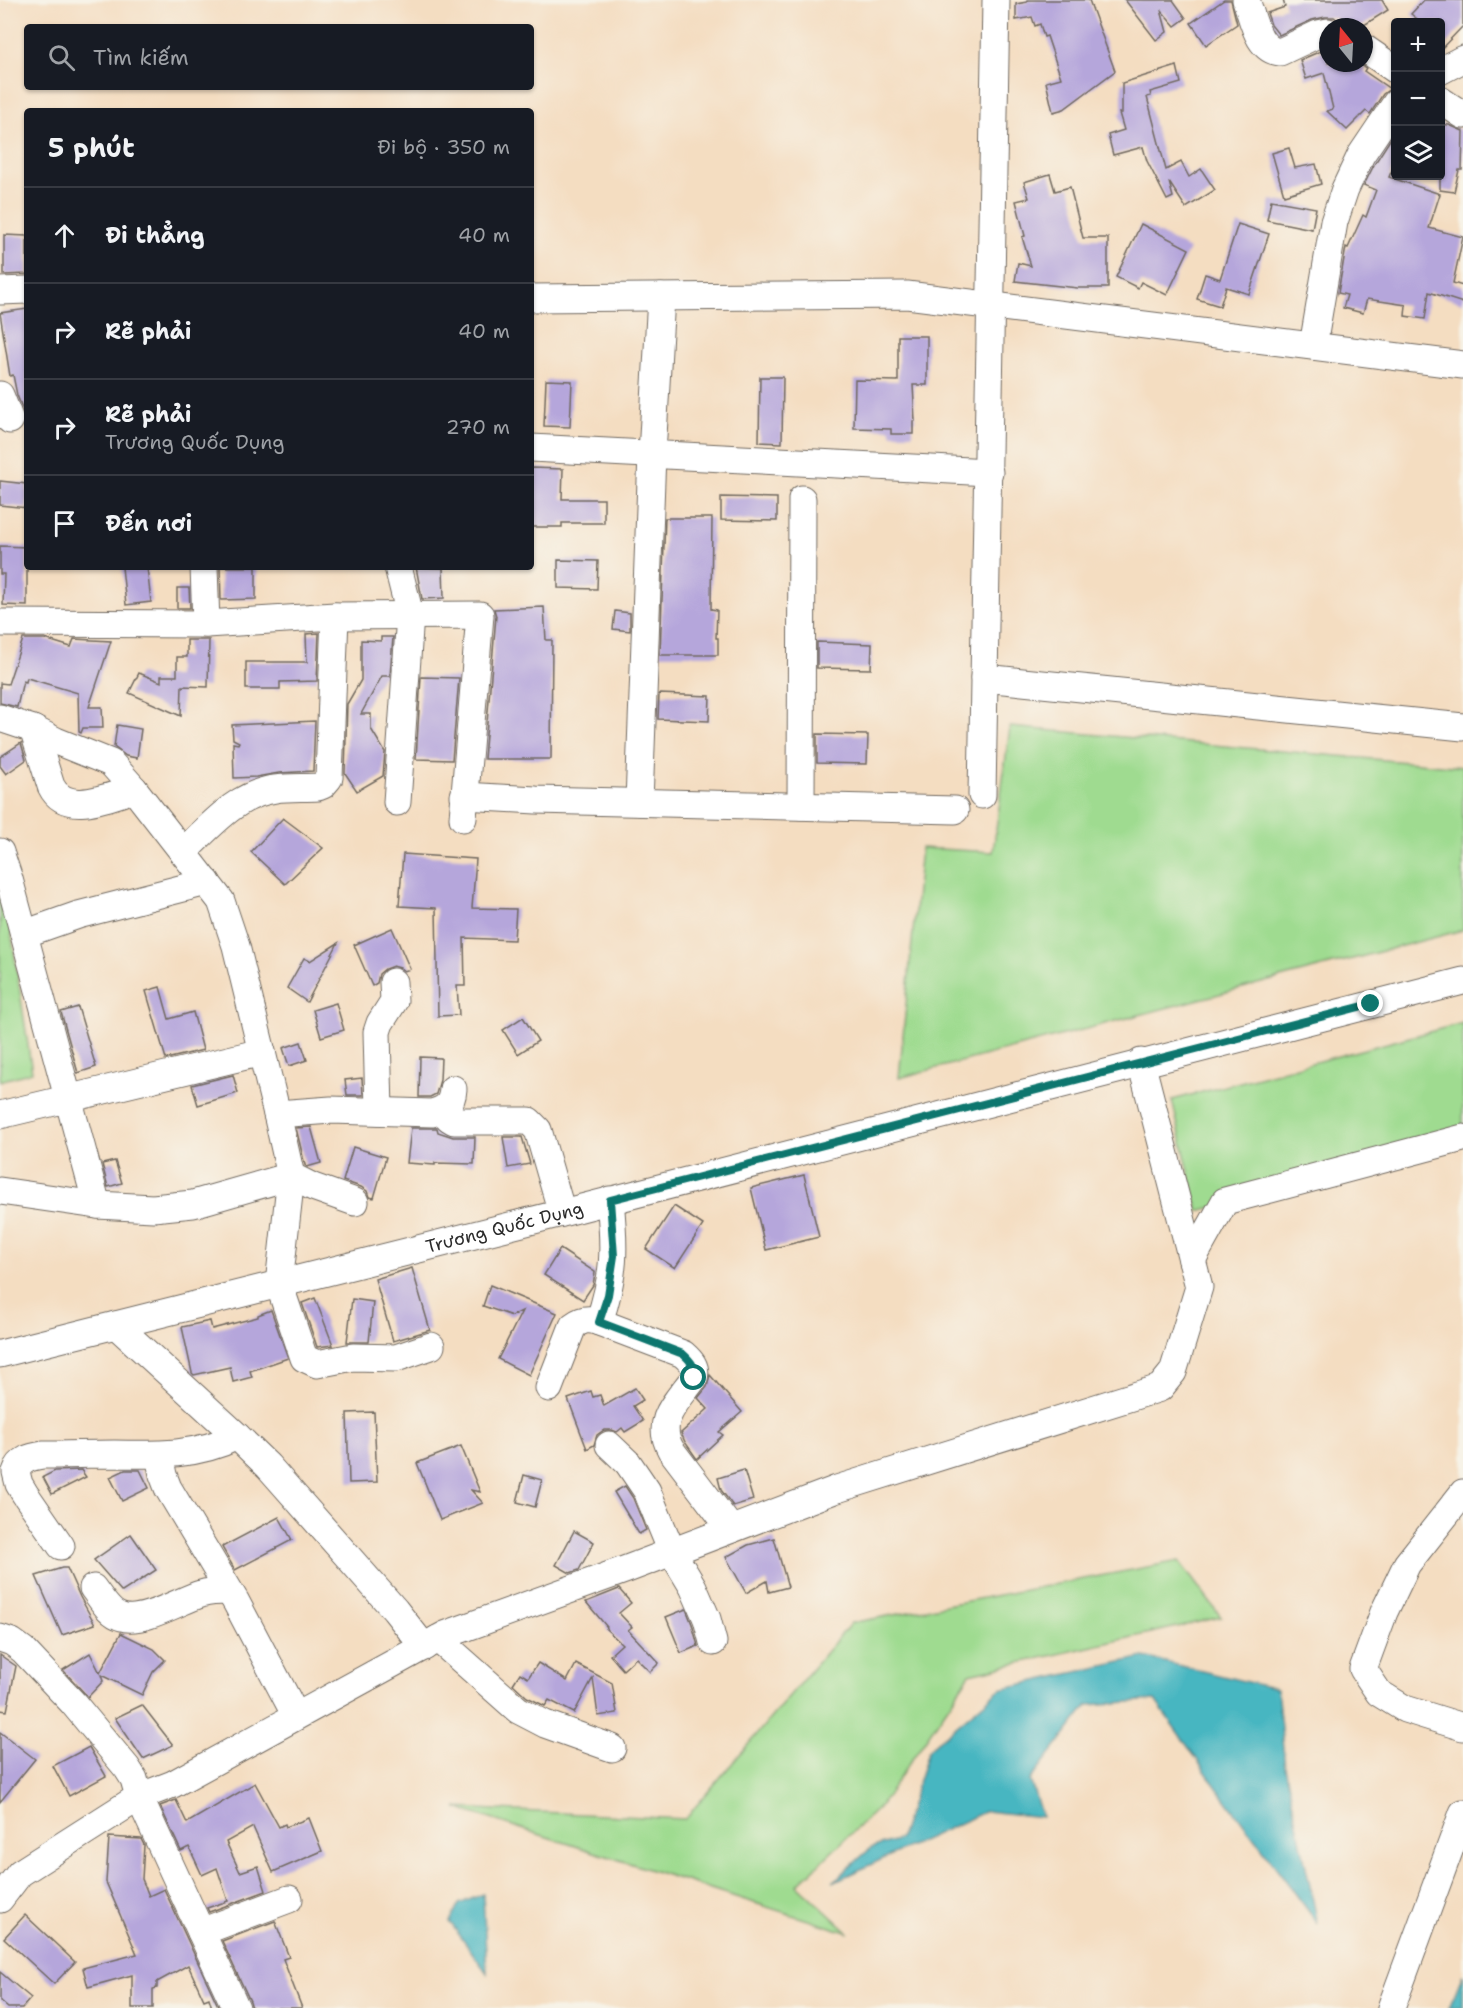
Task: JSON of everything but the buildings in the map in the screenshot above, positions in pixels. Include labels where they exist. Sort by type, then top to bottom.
[{"type":"street","points":[[982,795],[996,0]]},
{"type":"street","points":[[1246,0],[1264,45],[1276,52],[1319,34]]},
{"type":"street","points":[[1373,54],[1391,67]]},
{"type":"street","points":[[1445,68],[1463,59]]},
{"type":"street","points":[[1445,103],[1463,115]]},
{"type":"street","points":[[1313,346],[1334,222],[1345,189],[1361,155],[1391,109]]},
{"type":"street","points":[[0,291],[24,290]]},
{"type":"street","points":[[534,298],[907,295],[1463,365]]},
{"type":"street","points":[[639,802],[652,454],[661,297]]},
{"type":"street","points":[[0,395],[10,420]]},
{"type":"street","points":[[534,448],[989,472]]},
{"type":"street","points":[[801,806],[802,498]]},
{"type":"street","points":[[204,570],[206,624]]},
{"type":"street","points":[[397,802],[410,615],[400,570]]},
{"type":"street","points":[[0,623],[206,624],[335,616],[480,615],[464,807],[639,802],[955,810]]},
{"type":"street","points":[[183,852],[225,812],[242,800],[275,789],[318,787],[329,778],[335,616]]},
{"type":"street","points":[[984,678],[1463,727]]},
{"type":"street","points":[[0,718],[33,729],[56,741],[111,763],[134,789],[221,902],[236,945],[262,1052],[291,1112],[291,1176],[279,1284],[302,1352],[309,1362],[316,1364],[352,1357],[396,1358],[431,1346]]},
{"type":"street","points":[[33,729],[51,786],[61,800],[77,804],[134,789]]},
{"type":"street","points":[[0,852],[97,1205]]},
{"type":"street","points":[[24,934],[78,915],[207,882]]},
{"type":"street","name":"Trương Quốc Dụng","points":[[0,1354],[562,1213],[1141,1062],[1463,981]]},
{"type":"street","points":[[379,1111],[377,1032],[394,1001],[393,982]]},
{"type":"street","points":[[0,1115],[262,1052]]},
{"type":"street","points":[[0,1899],[20,1873],[139,1797],[173,1784],[431,1643],[837,1489],[1160,1388],[1173,1371],[1199,1287],[1141,1062]]},
{"type":"street","points":[[291,1112],[432,1113],[448,1099],[448,1118],[454,1121],[529,1121],[538,1130],[562,1213]]},
{"type":"street","points":[[1192,1260],[1224,1201],[1463,1138]]},
{"type":"street","points":[[0,1191],[140,1209],[180,1207],[291,1176],[355,1202]]},
{"type":"street","points":[[599,1322],[608,1295],[614,1256],[610,1200]]},
{"type":"street","points":[[549,1388],[573,1326],[586,1319],[676,1351],[690,1360],[695,1373],[694,1378],[667,1418],[664,1427],[665,1436],[671,1450],[731,1529]]},
{"type":"street","points":[[116,1325],[237,1436],[322,1526],[395,1610],[431,1643],[518,1710],[545,1724],[612,1748]]},
{"type":"street","points":[[61,1546],[19,1484],[16,1472],[22,1461],[29,1457],[43,1455],[159,1455],[208,1449],[237,1436]]},
{"type":"street","points":[[609,1445],[628,1463],[647,1491],[672,1552],[693,1587],[707,1619],[713,1642]]},
{"type":"street","points":[[159,1455],[168,1488],[229,1591],[296,1716]]},
{"type":"street","points":[[1463,1493],[1407,1564],[1384,1612],[1363,1669],[1379,1693],[1405,1709],[1463,1726]]},
{"type":"street","points":[[93,1588],[113,1613],[128,1618],[144,1616],[205,1593],[229,1591]]},
{"type":"street","points":[[0,1638],[12,1642],[23,1650],[87,1719],[127,1768],[134,1779],[139,1797],[236,2008]]},
{"type":"street","points":[[1391,2008],[1463,1813]]},
{"type":"street","points":[[201,1932],[289,1899]]},
{"type":"green space","points":[[1010,727],[1463,767],[1463,930],[899,1078],[921,848],[993,852]]},
{"type":"green space","points":[[0,857],[32,1072],[0,1081]]},
{"type":"green space","points":[[1463,1023],[1463,1143],[1198,1211],[1172,1100]]},
{"type":"green space","points":[[1179,1561],[1221,1617],[970,1674],[881,1805],[797,1885],[849,1933],[456,1808],[685,1819],[851,1623]]},
{"type":"water","points":[[1144,1657],[1277,1689],[1285,1767],[1318,1924],[1155,1700],[1088,1705],[1030,1780],[1042,1817],[986,1811],[833,1882],[871,1848],[900,1839],[929,1749],[1000,1689]]},
{"type":"water","points":[[483,1894],[487,1973],[450,1922],[459,1904]]},
{"type":"water","points":[[1463,1974],[1463,2008],[1449,2008]]},
{"type":"route","points":[[694,1378],[693,1365],[683,1354],[599,1322],[608,1295],[614,1256],[610,1200],[1371,1004]]}]
